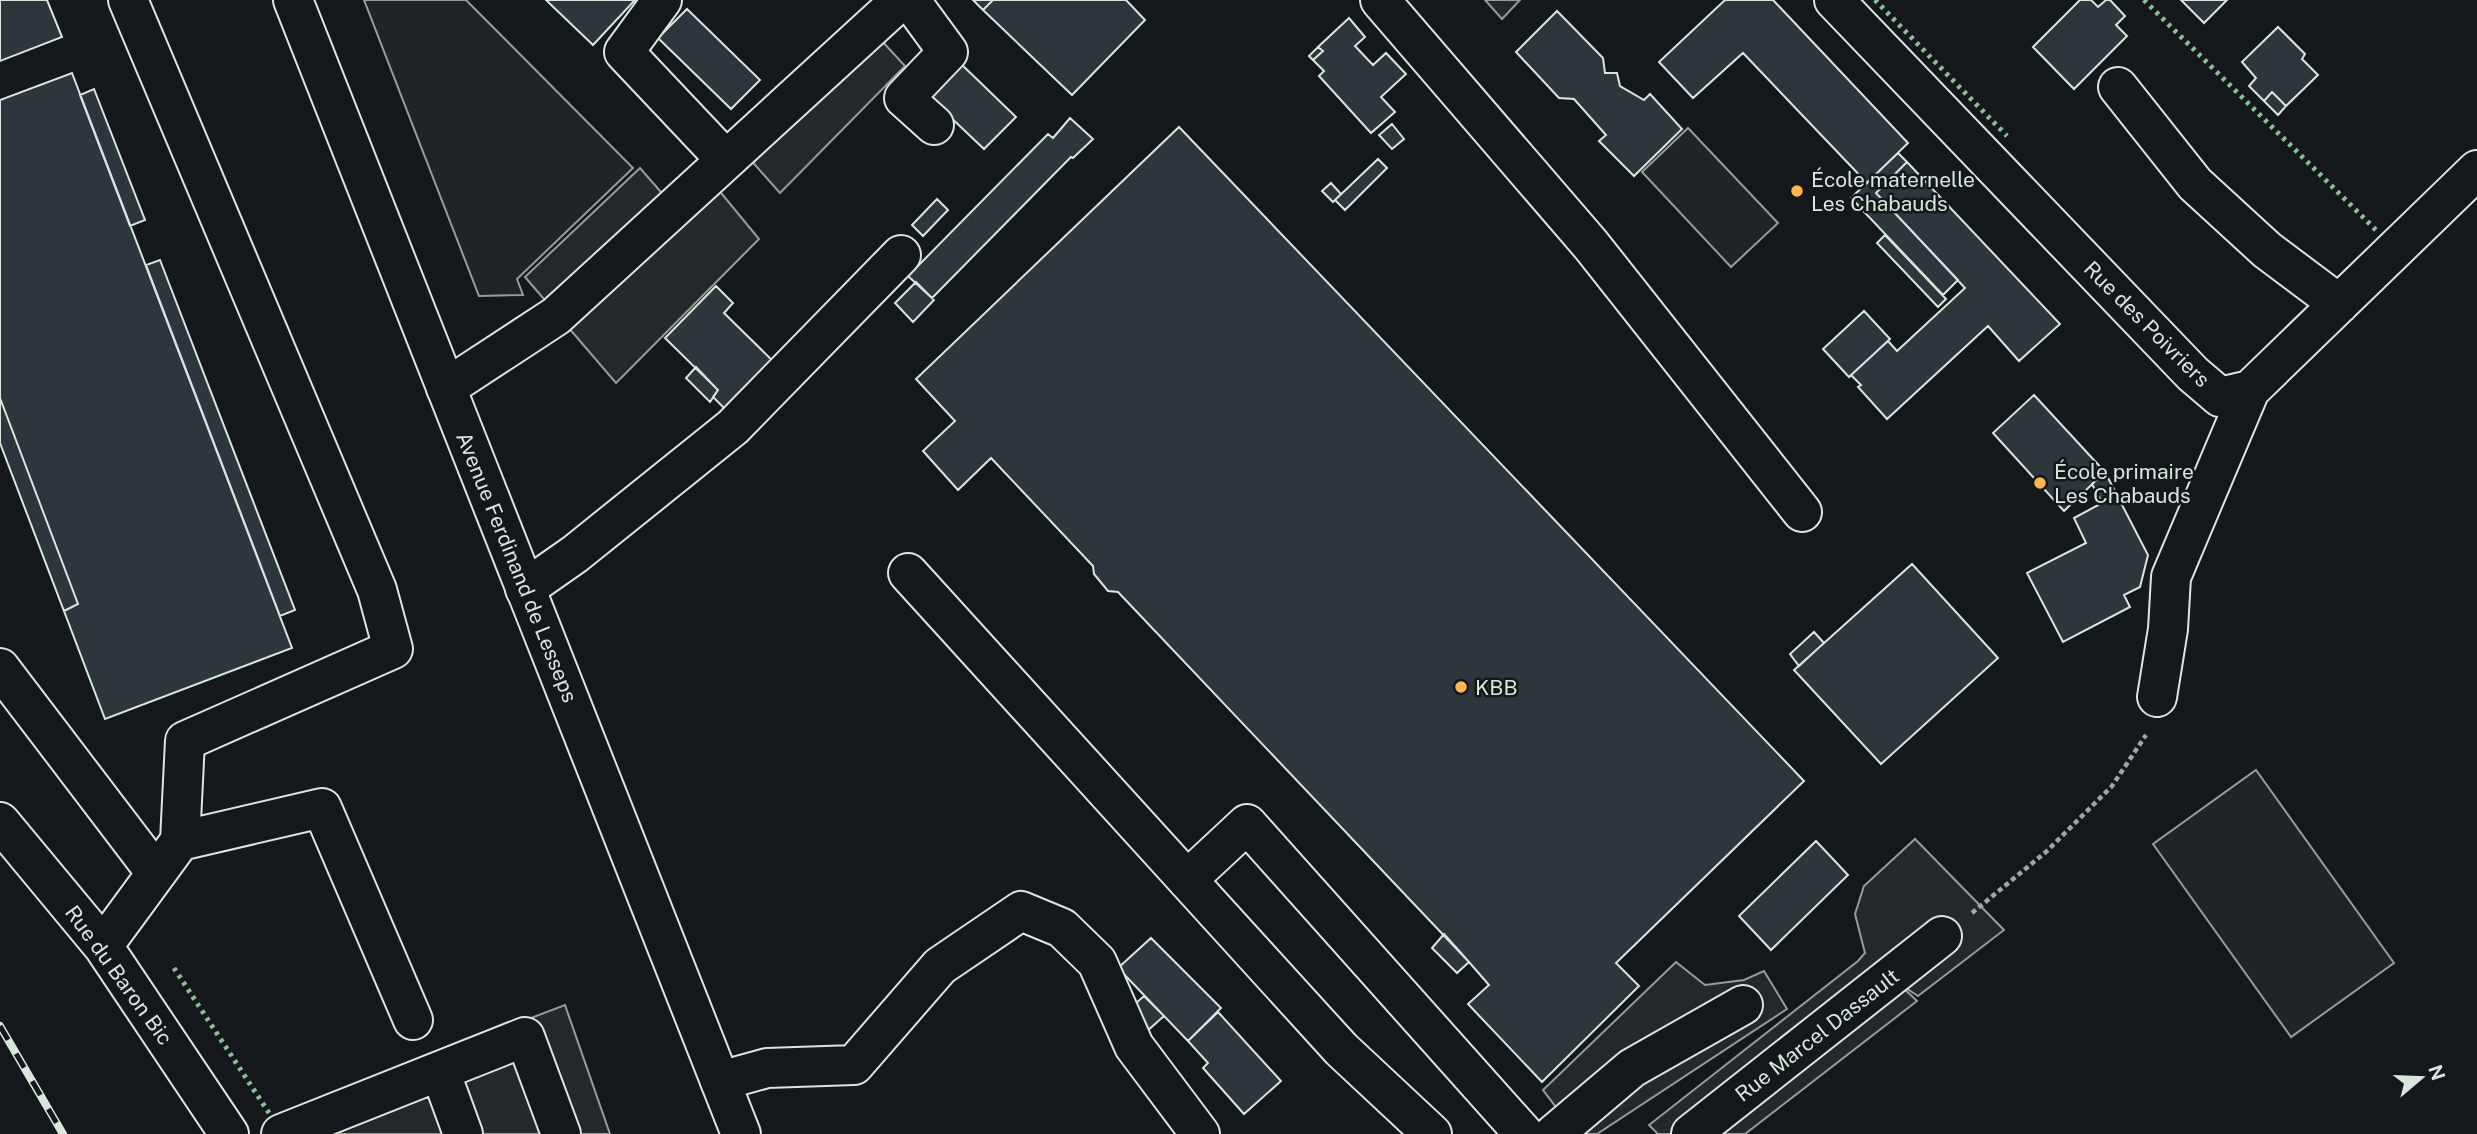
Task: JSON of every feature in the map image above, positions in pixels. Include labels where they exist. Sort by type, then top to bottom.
[{"type":"street","points":[[103,946],[180,841],[185,741],[393,649],[377,590],[128,0]]},
{"type":"street","name":"Avenue Ferdinand de Lesseps","points":[[293,0],[741,1134]]},
{"type":"street","points":[[662,0],[624,52],[726,160]]},
{"type":"street","points":[[446,388],[556,316],[901,0]]},
{"type":"street","points":[[910,0],[948,52],[904,98],[934,125]]},
{"type":"street","points":[[1380,0],[1591,245],[1802,512]]},
{"type":"street","name":"Rue des Poivriers","points":[[1834,0],[2193,374],[2220,397],[2250,390]]},
{"type":"street","points":[[2118,87],[2195,184],[2267,250],[2339,304]]},
{"type":"street","points":[[2157,697],[2168,629],[2171,577],[2250,390],[2477,170]]},
{"type":"street","points":[[525,589],[575,554],[733,427],[901,255]]},
{"type":"street","points":[[908,573],[1341,1049],[1432,1134]]},
{"type":"street","points":[[0,668],[156,873]]},
{"type":"street","points":[[180,841],[322,808],[413,1020]]},
{"type":"street","name":"Rue du Baron Bic","points":[[0,822],[103,946],[229,1134]]},
{"type":"street","points":[[1187,880],[1247,824],[1524,1134]]},
{"type":"street","points":[[720,1081],[767,1068],[855,1065],[940,966],[1021,911],[1062,928],[1097,962],[1134,1046],[1200,1134]]},
{"type":"street","name":"Rue Marcel Dassault","points":[[1691,1134],[1942,936]]},
{"type":"street","points":[[1554,1134],[1632,1068],[1743,1005]]},
{"type":"street","points":[[281,1134],[358,1119],[440,1070],[525,1037],[561,1134]]},
{"type":"street","points":[[440,1070],[463,1134]]},
{"type":"path","points":[[1942,936],[2047,851],[2112,786],[2146,735],[2157,697]]},
{"type":"shaded area","points":[[364,0],[466,0],[633,168],[517,279],[523,295],[479,296]]},
{"type":"shaded area","points":[[1485,0],[1520,0],[1502,19]]},
{"type":"shaded area","points":[[870,28],[905,66],[780,193],[740,148]]},
{"type":"shaded area","points":[[1688,128],[1778,223],[1731,267],[1642,172]]},
{"type":"shaded area","points":[[640,168],[674,207],[708,177],[759,239],[616,383],[525,277]]},
{"type":"shaded area","points":[[2256,770],[2394,963],[2291,1037],[2153,844]]},
{"type":"shaded area","points":[[1915,839],[2004,930],[1918,996],[1897,982],[1917,1001],[1745,1134],[1658,1134],[1649,1125],[1865,953],[1855,914],[1864,886]]},
{"type":"shaded area","points":[[1676,962],[1705,985],[1744,980],[1764,971],[1787,1009],[1597,1134],[1580,1134],[1568,1123],[1543,1090]]},
{"type":"shaded area","points":[[565,1005],[610,1134],[313,1134],[301,1106]]},
{"type":"building","points":[[0,0],[47,0],[62,37],[0,61]]},
{"type":"building","points":[[546,0],[635,0],[593,45]]},
{"type":"building","points":[[973,0],[993,0],[983,10]]},
{"type":"building","points":[[993,0],[1126,0],[1145,20],[1072,95],[983,10]]},
{"type":"building","points":[[1725,0],[1773,0],[1908,143],[1867,183],[1743,53],[1693,98],[1659,62]]},
{"type":"building","points":[[2080,0],[2091,0],[2098,7],[2110,0],[2125,16],[2116,25],[2127,36],[2074,89],[2033,47]]},
{"type":"building","points":[[2181,0],[2227,0],[2204,23]]},
{"type":"building","points":[[687,9],[760,80],[731,109],[658,38]]},
{"type":"building","points":[[1557,11],[1603,58],[1605,73],[1617,73],[1620,86],[1644,100],[1650,94],[1682,129],[1634,176],[1599,141],[1606,135],[1574,99],[1559,98],[1516,52]]},
{"type":"building","points":[[1349,18],[1365,37],[1355,46],[1373,65],[1386,53],[1406,74],[1381,97],[1395,112],[1371,133],[1319,76],[1324,71],[1313,60],[1323,51],[1318,47]]},
{"type":"building","points":[[2278,27],[2305,54],[2302,59],[2318,75],[2286,106],[2272,92],[2264,101],[2249,86],[2256,78],[2242,62]]},
{"type":"building","points":[[1318,47],[1323,51],[1313,60],[1309,56]]},
{"type":"building","points":[[958,61],[1016,117],[984,149],[926,94]]},
{"type":"building","points":[[72,73],[292,648],[105,719],[64,611],[78,604],[0,398],[0,100]]},
{"type":"building","points":[[94,89],[145,220],[130,226],[80,95]]},
{"type":"building","points":[[2272,92],[2286,106],[2278,115],[2264,101]]},
{"type":"building","points":[[1070,118],[1093,139],[1071,157],[932,298],[908,276],[1048,134],[1053,138]]},
{"type":"building","points":[[1392,124],[1404,139],[1392,149],[1379,135]]},
{"type":"building","name":"KBB","points":[[1179,127],[1804,781],[1616,963],[1639,986],[1542,1082],[1468,1004],[1489,985],[1469,962],[1118,592],[1108,591],[1094,574],[1093,566],[991,458],[958,490],[923,451],[955,421],[916,379]]},
{"type":"building","points":[[1898,153],[1907,162],[1876,193],[1958,280],[1943,295],[1851,198]]},
{"type":"building","points":[[1378,159],[1387,168],[1345,210],[1335,200]]},
{"type":"building","points":[[1907,162],[2060,324],[2019,361],[1988,326],[1887,419],[1858,387],[1861,385],[1851,375],[1888,341],[1897,351],[1965,288],[1876,193]]},
{"type":"building","points":[[1331,183],[1341,194],[1333,202],[1322,191]]},
{"type":"building","points":[[937,199],[948,210],[923,236],[912,225]]},
{"type":"building","points":[[1885,235],[1946,299],[1938,307],[1877,243]]},
{"type":"building","points":[[160,260],[295,610],[280,616],[146,265]]},
{"type":"building","points":[[916,282],[934,300],[913,322],[895,303]]},
{"type":"building","points":[[716,286],[733,303],[724,313],[778,366],[731,415],[713,397],[718,390],[665,338]]},
{"type":"building","points":[[1864,311],[1890,339],[1849,377],[1823,349]]},
{"type":"building","points":[[696,367],[718,390],[710,402],[686,378]]},
{"type":"building","points":[[2034,395],[2105,472],[2064,511],[1993,433]]},
{"type":"building","points":[[0,398],[78,604],[64,611],[0,443]]},
{"type":"building","points":[[2105,472],[2148,555],[2140,587],[2124,595],[2130,607],[2063,642],[2027,573],[2086,543],[2074,518],[2102,503],[2092,484]]},
{"type":"building","points":[[1912,564],[1998,658],[1881,764],[1794,670]]},
{"type":"building","points":[[1814,632],[1824,643],[1799,666],[1790,654]]},
{"type":"building","points":[[1816,841],[1848,875],[1771,950],[1739,916]]},
{"type":"building","points":[[1444,934],[1469,962],[1457,973],[1432,948]]},
{"type":"building","points":[[1151,938],[1221,1008],[1188,1041],[1118,968]]},
{"type":"building","points":[[1144,996],[1164,1016],[1146,1032],[1128,1010]]},
{"type":"building","points":[[1218,1012],[1281,1081],[1244,1114],[1203,1068],[1208,1063],[1188,1041]]},
{"type":"railway","points":[[0,1026],[63,1134]]},
{"type":"hedge","points":[[1875,0],[2007,136]]},
{"type":"hedge","points":[[2144,0],[2378,232]]},
{"type":"hedge","points":[[174,968],[269,1113]]},
{"type":"place","name":"École maternelle Les Chabauds","points":[[1797,191]]},
{"type":"place","name":"École primaire Les Chabauds","points":[[2040,483]]},
{"type":"place","name":"KBB","points":[[1461,687]]}]
